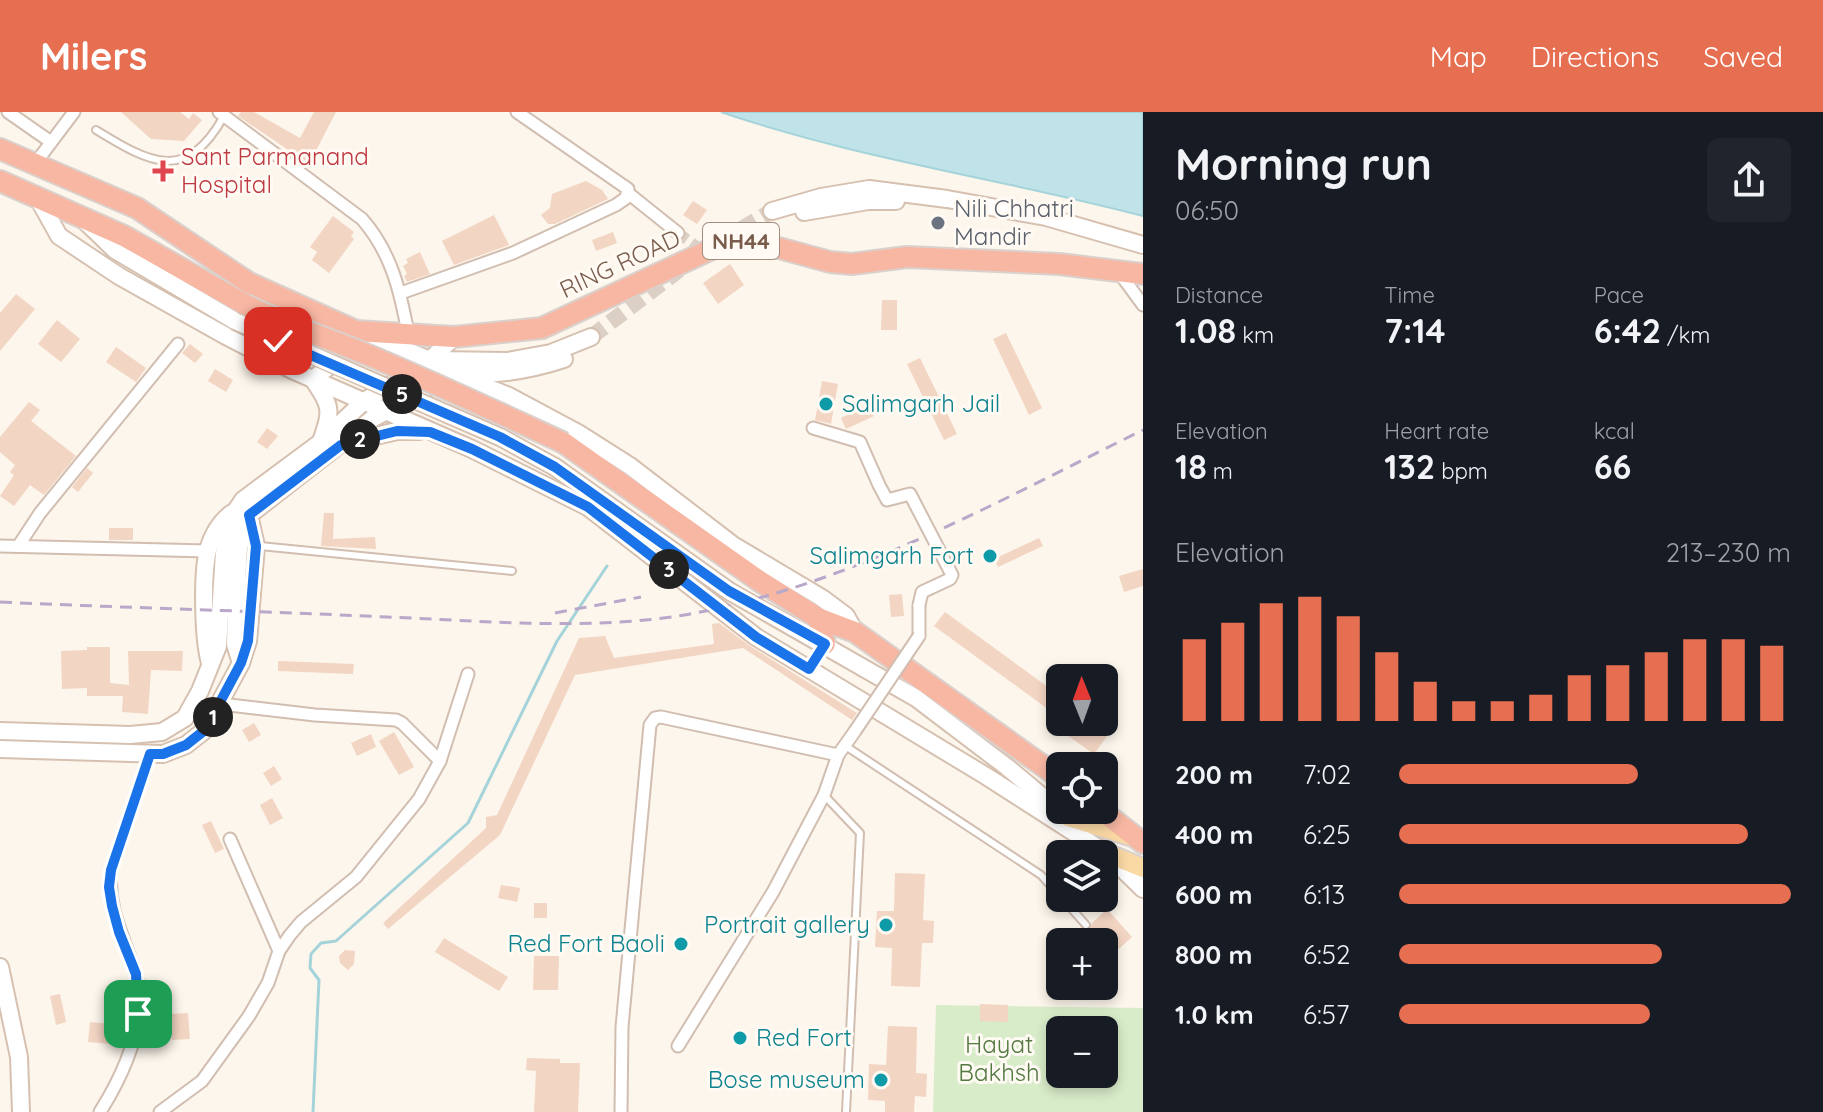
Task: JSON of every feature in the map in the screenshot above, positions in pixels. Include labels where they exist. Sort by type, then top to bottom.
[{"type":"highway","points":[[0,149],[137,208],[249,283],[356,331]]},
{"type":"highway","points":[[0,181],[83,219],[119,243],[275,320],[374,358],[564,443],[758,580],[818,618],[855,632],[1046,768]]},
{"type":"highway","name":"RING ROAD","points":[[356,331],[454,337],[542,328],[716,247],[736,241],[757,242],[830,262],[852,264],[907,257],[1059,264],[1143,274]]},
{"type":"highway","points":[[696,535],[733,545]]},
{"type":"highway","points":[[818,618],[825,644]]},
{"type":"highway","points":[[1118,823],[1139,840]]},
{"type":"main road","points":[[1090,824],[1139,840]]},
{"type":"main road","points":[[1118,858],[1143,868]]},
{"type":"street","points":[[8,112],[51,142]]},
{"type":"street","points":[[34,165],[74,112]]},
{"type":"street","points":[[517,112],[628,189],[628,193],[678,233]]},
{"type":"street","points":[[222,114],[362,219],[379,238],[401,293],[408,333]]},
{"type":"street","points":[[774,216],[821,197],[869,189],[1046,217],[1143,245]]},
{"type":"street","points":[[401,293],[513,253],[616,205],[628,193]]},
{"type":"street","points":[[39,200],[59,236],[119,276],[226,336],[363,402],[472,449],[588,507],[756,637],[1086,840]]},
{"type":"street","points":[[119,243],[235,321],[500,437],[555,467],[729,591],[916,698],[1046,799]]},
{"type":"street","points":[[1118,271],[1143,305]]},
{"type":"street","points":[[313,379],[341,357],[356,331],[509,396],[578,433],[630,466],[733,545],[822,598],[846,616],[855,632]]},
{"type":"street","points":[[241,663],[235,644],[243,500],[321,442],[363,402],[430,360],[454,337]]},
{"type":"street","points":[[210,663],[204,641],[208,551],[216,531],[228,516],[242,513],[341,445],[372,419],[451,373],[491,375],[542,366],[570,357],[592,340],[551,353],[508,361],[430,360]]},
{"type":"street","points":[[19,545],[40,513],[178,344]]},
{"type":"street","points":[[313,379],[326,398],[331,413],[321,442]]},
{"type":"street","points":[[678,1046],[773,892],[824,795],[841,750],[919,636],[922,592],[950,579],[952,575],[910,494],[887,500],[860,442],[813,428]]},
{"type":"street","points":[[341,445],[397,431],[430,432]]},
{"type":"street","points":[[5,753],[163,754],[186,745],[205,730],[241,663],[248,641],[256,546],[242,513]]},
{"type":"street","points":[[0,731],[130,735],[162,732],[185,718],[218,646],[224,553],[242,513]]},
{"type":"street","points":[[0,546],[208,551]]},
{"type":"street","points":[[809,669],[825,644]]},
{"type":"street","points":[[160,1112],[202,1081],[226,1050],[268,983],[279,951],[301,922],[356,877],[419,799],[440,761],[468,674]]},
{"type":"street","points":[[221,704],[396,720],[440,761]]},
{"type":"street","points":[[621,1112],[622,1027],[650,725],[655,718],[661,717],[841,750]]},
{"type":"street","points":[[100,1112],[120,1080],[138,1014],[136,974],[119,932],[109,887],[111,870],[150,754]]},
{"type":"street","points":[[1075,824],[1092,840]]},
{"type":"street","points":[[230,839],[279,951]]},
{"type":"street","points":[[1118,865],[1143,889]]},
{"type":"street","points":[[0,967],[19,1057],[21,1112]]},
{"type":"street","points":[[0,1004],[12,1062],[14,1112]]},
{"type":"lane","points":[[96,130],[138,156],[172,163],[212,138],[222,114]]},
{"type":"lane","points":[[256,546],[512,571]]},
{"type":"lane","points":[[841,750],[1046,880]]},
{"type":"lane","points":[[824,795],[860,833],[846,1112]]},
{"type":"lane","points":[[1074,912],[1086,925]]},
{"type":"green space","name":"Hayat Bakhsh","points":[[936,1005],[1143,1008],[1143,1112],[933,1112]]},
{"type":"water","points":[[721,112],[1143,112],[1143,216],[825,143]]},
{"type":"building","points":[[121,112],[180,112],[189,119],[193,113],[202,120],[184,141],[151,139]]},
{"type":"building","points":[[241,112],[254,112],[300,138],[314,112],[336,112],[309,164],[238,116]]},
{"type":"building","points":[[586,181],[602,190],[608,199],[555,224],[548,224],[541,215],[550,208],[552,194]]},
{"type":"building","points":[[693,201],[707,210],[697,224],[683,215]]},
{"type":"building","points":[[494,215],[509,245],[454,265],[442,241]]},
{"type":"building","points":[[333,216],[354,232],[351,236],[354,239],[329,273],[312,260],[317,252],[310,247]]},
{"type":"building","points":[[613,232],[617,243],[596,251],[592,240]]},
{"type":"building","points":[[420,252],[430,274],[407,282],[403,266],[408,263],[406,259]]},
{"type":"building","points":[[730,264],[744,285],[718,304],[703,283]]},
{"type":"building","points":[[16,294],[35,309],[0,351],[0,313]]},
{"type":"building","points":[[882,300],[897,300],[897,330],[881,330]]},
{"type":"building","points":[[57,320],[80,339],[61,362],[38,344]]},
{"type":"building","points":[[1006,333],[1042,408],[1029,415],[993,339]]},
{"type":"building","points":[[190,344],[203,354],[195,363],[182,353]]},
{"type":"building","points":[[116,347],[146,368],[136,382],[106,362]]},
{"type":"building","points":[[920,358],[957,434],[944,440],[907,364]]},
{"type":"building","points":[[215,369],[233,380],[226,392],[208,381]]},
{"type":"building","name":"Salimgarh Jail","points":[[822,381],[838,384],[831,424],[815,420]]},
{"type":"building","points":[[29,402],[40,410],[31,421],[76,456],[44,495],[30,485],[14,506],[0,496],[14,475],[10,472],[15,465],[0,452],[0,437]]},
{"type":"building","points":[[868,404],[874,416],[846,429],[841,418]]},
{"type":"building","points":[[267,428],[278,436],[267,449],[257,442]]},
{"type":"building","points":[[87,468],[93,473],[78,492],[72,487]]},
{"type":"building","points":[[324,513],[334,513],[333,539],[375,537],[376,549],[321,546]]},
{"type":"building","points":[[109,528],[133,528],[133,540],[109,540]]},
{"type":"building","points":[[1039,538],[1043,546],[998,567],[994,559]]},
{"type":"building","points":[[1143,569],[1143,586],[1124,592],[1119,576]]},
{"type":"building","points":[[902,594],[904,616],[891,617],[889,595]]},
{"type":"building","points":[[945,612],[1046,686],[1046,708],[934,626]]},
{"type":"building","points":[[719,623],[857,713],[852,720],[743,648],[575,675],[500,835],[388,929],[383,923],[486,828],[486,817],[497,815],[579,638],[605,636],[614,658],[714,644],[712,624]]},
{"type":"building","points":[[87,647],[110,647],[110,683],[129,685],[128,651],[183,651],[182,671],[151,670],[148,714],[122,712],[123,696],[87,696],[87,688],[62,689],[61,651],[87,650]]},
{"type":"building","points":[[278,661],[354,664],[353,674],[278,671]]},
{"type":"building","points":[[254,723],[261,735],[249,742],[242,730]]},
{"type":"building","points":[[394,732],[414,767],[399,775],[379,741]]},
{"type":"building","points":[[371,734],[376,747],[357,756],[351,743]]},
{"type":"building","points":[[1068,736],[1107,736],[1095,752]]},
{"type":"building","points":[[274,766],[282,779],[271,786],[263,773]]},
{"type":"building","points":[[272,798],[283,818],[270,825],[260,805]]},
{"type":"building","points":[[211,821],[224,849],[215,853],[202,825]]},
{"type":"building","points":[[895,873],[925,874],[923,920],[934,921],[933,943],[922,943],[920,987],[891,986],[892,948],[875,947],[877,911],[894,911]]},
{"type":"building","points":[[501,885],[520,888],[517,902],[498,898]]},
{"type":"building","points":[[534,903],[547,903],[547,918],[534,918]]},
{"type":"building","points":[[1104,912],[1110,912],[1132,937],[1118,950],[1118,928],[1090,928]]},
{"type":"building","points":[[444,938],[508,977],[499,991],[435,952]]},
{"type":"building","points":[[345,950],[355,951],[354,964],[348,970],[340,963],[339,956]]},
{"type":"building","points":[[534,956],[559,956],[558,990],[533,990]]},
{"type":"building","points":[[60,994],[66,1022],[56,1025],[50,996]]},
{"type":"building","points":[[980,1004],[1008,1005],[1008,1022],[980,1021]]},
{"type":"building","points":[[188,1013],[190,1039],[172,1040],[170,1014]]},
{"type":"building","points":[[90,1022],[125,1025],[123,1045],[88,1042]]},
{"type":"building","points":[[888,1026],[917,1027],[916,1073],[927,1074],[926,1097],[915,1096],[914,1112],[885,1112],[885,1101],[868,1100],[869,1064],[886,1065]]},
{"type":"building","points":[[527,1058],[580,1063],[578,1112],[534,1112],[536,1071],[526,1070]]},
{"type":"waterway","points":[[313,1112],[319,980],[310,968],[311,954],[321,943],[336,941],[468,823],[557,641],[607,566]]},
{"type":"tunnel","points":[[721,241],[772,211]]},
{"type":"tunnel","points":[[678,233],[703,251]]},
{"type":"tunnel","points":[[591,337],[679,270]]},
{"type":"railway","points":[[0,602],[539,623],[616,622],[690,614],[749,601],[865,562],[978,512],[1143,430]]},
{"type":"railway","points":[[555,613],[641,597]]},
{"type":"place","name":"Sant Parmanand Hospital","points":[[163,171]]},
{"type":"place","name":"Nili Chhatri Mandir","points":[[938,223]]},
{"type":"place","name":"Salimgarh Jail","points":[[826,404]]},
{"type":"place","name":"Salimgarh Fort","points":[[990,556]]},
{"type":"place","name":"Portrait gallery","points":[[886,925]]},
{"type":"place","name":"Red Fort Baoli","points":[[681,944]]},
{"type":"place","name":"Red Fort","points":[[740,1038]]},
{"type":"place","name":"Bose museum","points":[[881,1080]]},
{"type":"route","points":[[138,1014],[136,974],[119,932],[109,887],[111,870],[150,754],[163,754],[186,745],[205,730],[241,663],[248,641],[256,546],[249,515],[341,445],[397,431],[430,432],[472,449],[588,507],[756,637],[809,669],[825,644],[729,591],[555,467],[500,437],[278,341]]}]
